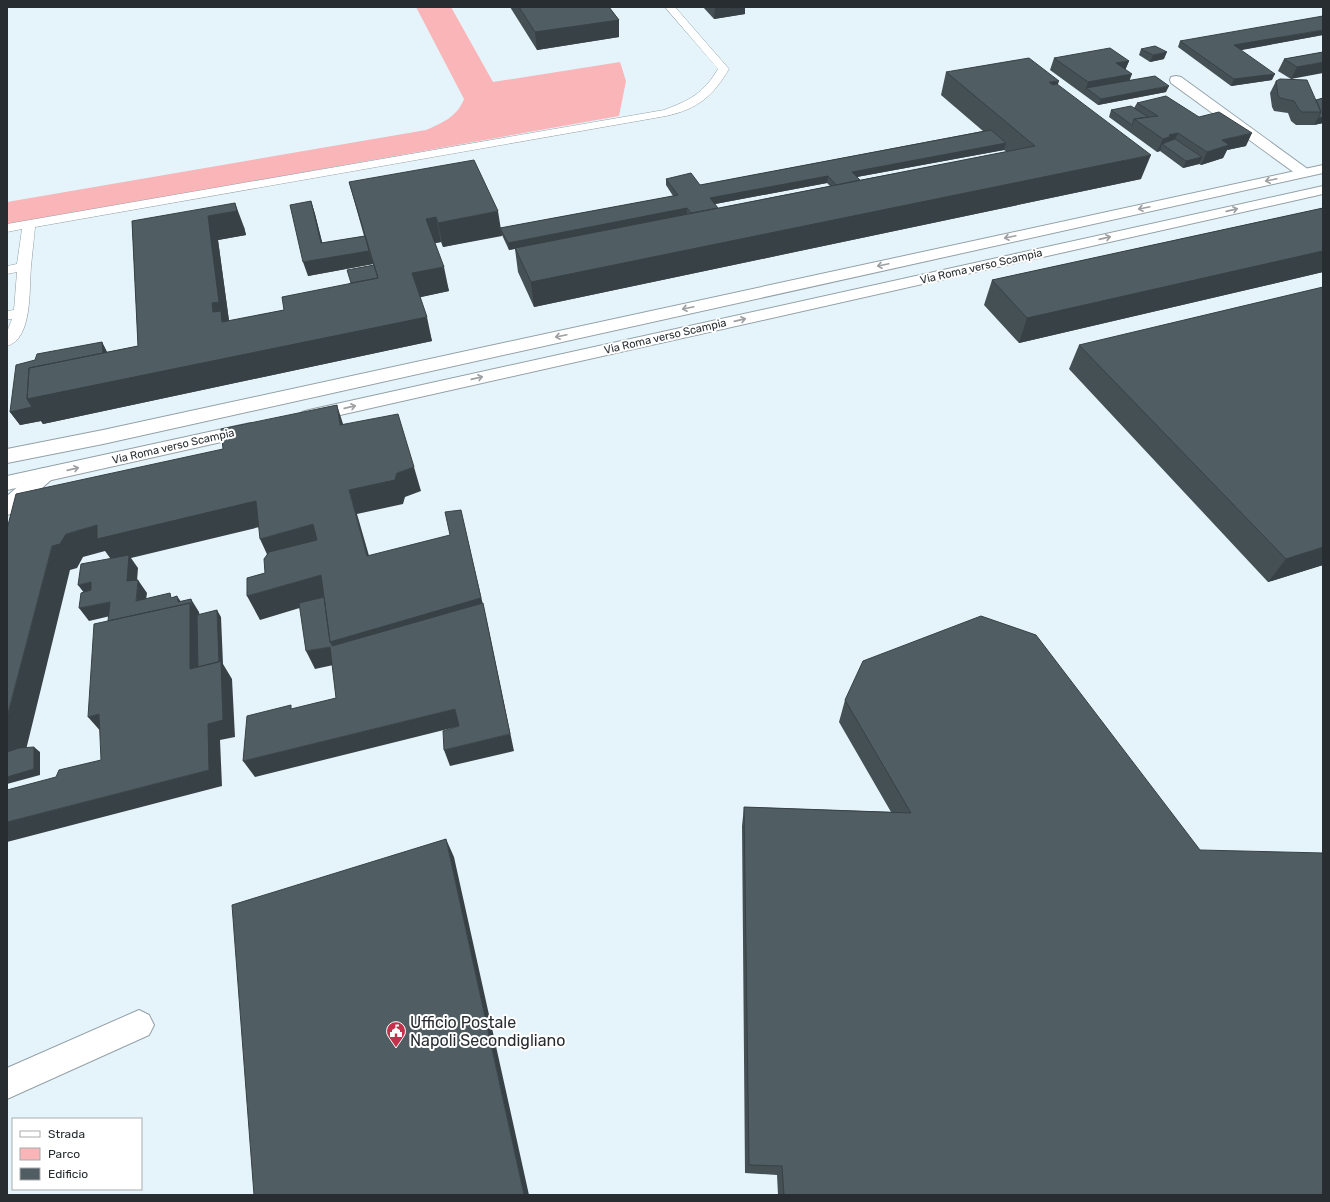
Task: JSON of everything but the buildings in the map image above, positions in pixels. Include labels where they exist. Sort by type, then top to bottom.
[{"type":"main road","points":[[1176,80],[1323,186]]},
{"type":"main road","name":"Via Roma verso Scampia","points":[[7,456],[103,437],[1323,169]]},
{"type":"main road","name":"Via Roma verso Scampia","points":[[290,420],[1323,190]]},
{"type":"main road","name":"Via Roma verso Scampia","points":[[7,483],[267,425]]},
{"type":"main road","points":[[7,508],[44,475]]},
{"type":"main road","points":[[7,1084],[139,1025]]},
{"type":"lane","points":[[7,228],[666,113],[696,102],[712,88],[724,69],[670,7]]},
{"type":"lane","points":[[7,341],[14,334],[14,314],[24,267],[29,224]]},
{"type":"lane","points":[[7,270],[24,267]]},
{"type":"green space","points":[[416,7],[451,7],[493,82],[620,62],[626,81],[619,116],[7,225],[7,202],[426,130],[443,122],[453,115],[464,99]]},
{"type":"place","name":"Ufficio Postale Napoli Secondigliano","points":[[396,1048]]}]
